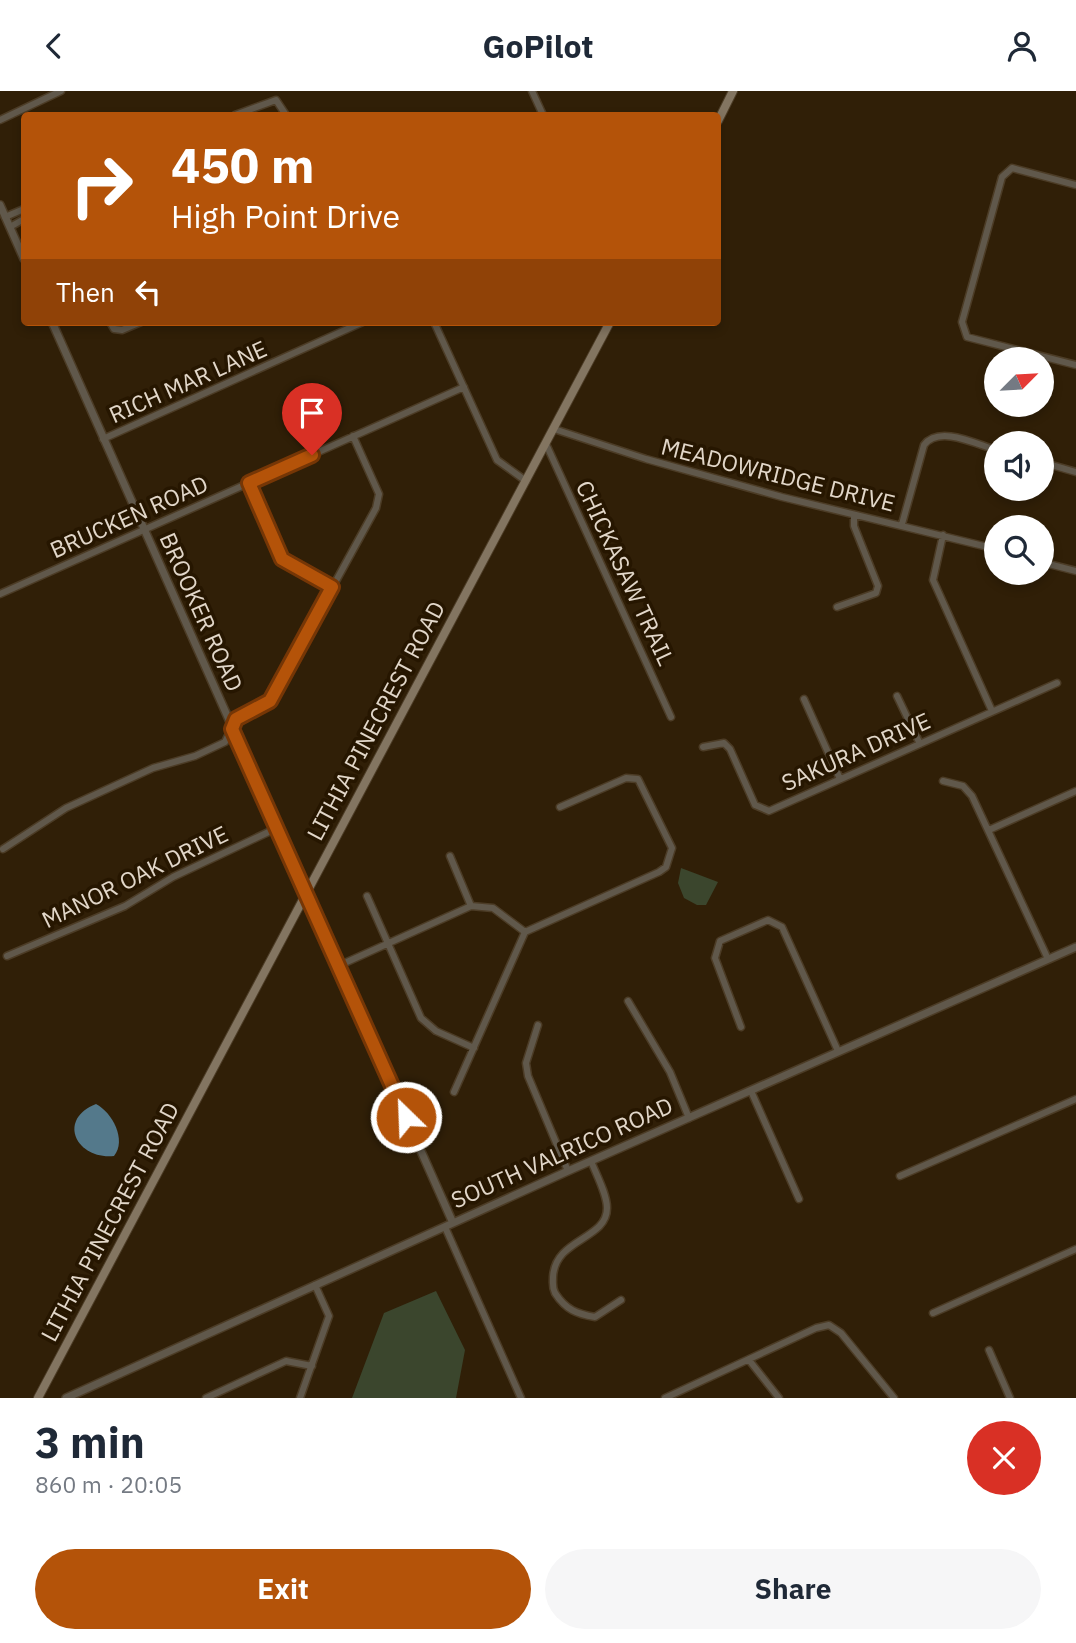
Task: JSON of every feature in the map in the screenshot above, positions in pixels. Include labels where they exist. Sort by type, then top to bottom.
[{"type":"main road","points":[[721,115],[733,91]]},
{"type":"main road","name":"LITHIA PINECREST ROAD","points":[[38,1398],[608,326]]},
{"type":"street","points":[[0,120],[61,91]]},
{"type":"street","points":[[532,91],[542,112]]},
{"type":"street","points":[[243,112],[276,100],[284,112]]},
{"type":"street","points":[[1076,185],[1012,168],[1002,177],[962,323],[967,337],[1076,365]]},
{"type":"street","points":[[0,205],[21,252]]},
{"type":"street","points":[[5,217],[21,210]]},
{"type":"street","points":[[10,227],[21,221]]},
{"type":"street","name":"BROOKER ROAD","points":[[54,326],[453,1223]]},
{"type":"street","points":[[112,326],[114,329],[122,330],[132,326]]},
{"type":"street","name":"RICH MAR LANE","points":[[103,439],[354,326]]},
{"type":"street","points":[[436,326],[497,460],[526,481]]},
{"type":"street","name":"BRUCKEN ROAD","points":[[0,594],[464,387]]},
{"type":"street","name":"MEADOWRIDGE DRIVE","points":[[554,429],[646,459],[854,515],[902,524],[984,546]]},
{"type":"street","points":[[3,849],[42,827],[66,808],[153,768],[195,756],[225,742],[236,719],[270,701],[376,508],[379,494],[353,436]]},
{"type":"street","points":[[902,524],[924,445],[929,439],[943,436],[984,447]]},
{"type":"street","name":"CHICKASAW TRAIL","points":[[545,444],[671,717]]},
{"type":"street","points":[[1054,466],[1076,472]]},
{"type":"street","points":[[249,483],[282,559],[332,587]]},
{"type":"street","points":[[837,607],[870,597],[876,593],[878,586],[854,526],[854,515]]},
{"type":"street","points":[[943,535],[933,580],[992,711]]},
{"type":"street","points":[[1054,565],[1076,571]]},
{"type":"street","name":"SAKURA DRIVE","points":[[703,747],[724,743],[755,805],[761,810],[769,810],[1056,683]]},
{"type":"street","points":[[897,696],[920,744]]},
{"type":"street","points":[[804,699],[840,779]]},
{"type":"street","points":[[454,1092],[525,932],[659,873],[666,867],[671,848],[638,779],[626,778],[560,807]]},
{"type":"street","points":[[943,781],[963,786],[972,796],[1048,959]]},
{"type":"street","points":[[989,830],[1076,791]]},
{"type":"street","name":"MANOR OAK DRIVE","points":[[7,956],[125,906],[173,877],[277,828]]},
{"type":"street","points":[[450,856],[471,906]]},
{"type":"street","points":[[368,896],[421,1018],[436,1031],[474,1048]]},
{"type":"street","points":[[338,965],[471,906],[493,908],[525,932]]},
{"type":"street","points":[[741,1027],[715,958],[720,941],[768,920],[782,927],[838,1051]]},
{"type":"street","name":"SOUTH VALRICO ROAD","points":[[65,1398],[568,1171],[1076,947]]},
{"type":"street","points":[[628,1001],[670,1072],[689,1118]]},
{"type":"street","points":[[538,1025],[526,1063],[528,1076],[568,1171]]},
{"type":"street","points":[[751,1091],[799,1199]]},
{"type":"street","points":[[900,1176],[1076,1099]]},
{"type":"street","points":[[591,1161],[607,1207],[603,1220],[591,1234],[565,1249],[554,1266],[553,1289],[563,1305],[577,1314],[596,1317],[621,1300]]},
{"type":"street","points":[[445,1227],[521,1398]]},
{"type":"street","points":[[933,1314],[1076,1249]]},
{"type":"street","points":[[300,1398],[329,1316],[315,1285]]},
{"type":"street","points":[[665,1398],[816,1328],[833,1326],[894,1398]]},
{"type":"street","points":[[989,1350],[1010,1398]]},
{"type":"street","points":[[749,1360],[779,1398]]},
{"type":"street","points":[[206,1398],[286,1361],[312,1367]]},
{"type":"street","points":[[75,1398],[94,1387]]},
{"type":"green space","points":[[681,868],[718,882],[706,905],[697,905],[684,898],[678,883]]},
{"type":"green space","points":[[436,1291],[465,1350],[456,1398],[352,1398],[384,1313]]},
{"type":"water","points":[[96,1104],[107,1113],[116,1127],[119,1142],[114,1156],[101,1156],[90,1152],[81,1146],[76,1137],[74,1129],[77,1119]]},
{"type":"route","points":[[312,455],[249,483],[282,559],[332,587],[270,701],[236,719],[232,729],[406,1117]]}]
